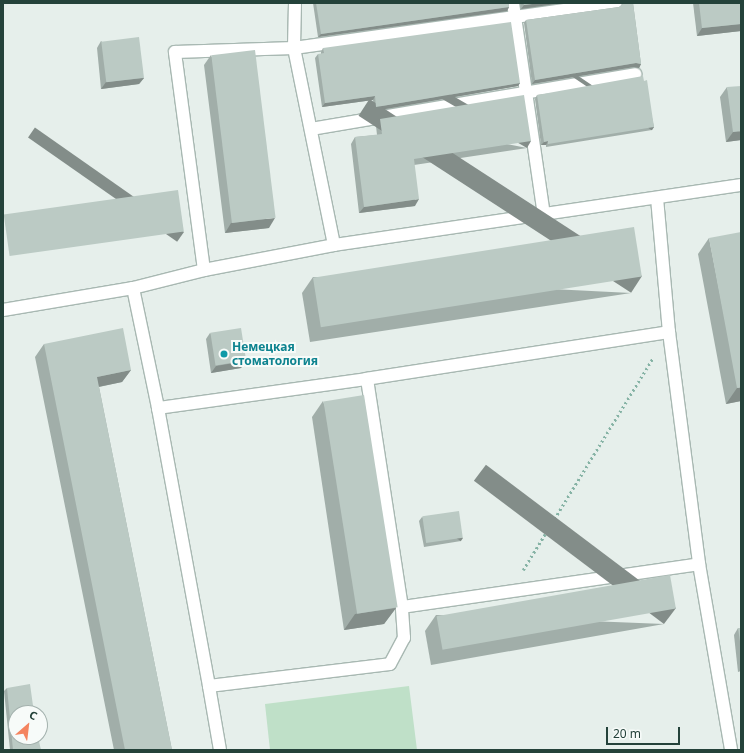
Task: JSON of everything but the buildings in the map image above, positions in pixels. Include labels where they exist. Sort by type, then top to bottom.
[{"type":"street","points":[[295,3],[294,48],[334,245]]},
{"type":"street","points":[[513,3],[544,215]]},
{"type":"street","points":[[204,270],[174,52],[294,48],[616,3]]},
{"type":"street","points":[[311,129],[526,90],[635,74]]},
{"type":"street","points":[[3,310],[133,288],[204,270],[334,245],[741,185]]},
{"type":"street","points":[[657,198],[669,332],[699,564],[731,750]]},
{"type":"street","points":[[133,288],[158,408],[220,750]]},
{"type":"street","points":[[158,408],[367,379],[669,332]]},
{"type":"street","points":[[209,686],[390,664],[404,638],[402,607],[367,379]]},
{"type":"street","points":[[402,607],[509,593],[699,564]]},
{"type":"path","points":[[509,593],[669,332]]},
{"type":"green space","points":[[409,686],[417,750],[270,750],[265,704]]},
{"type":"place","name":"Немецкая стоматология","points":[[224,354]]}]
